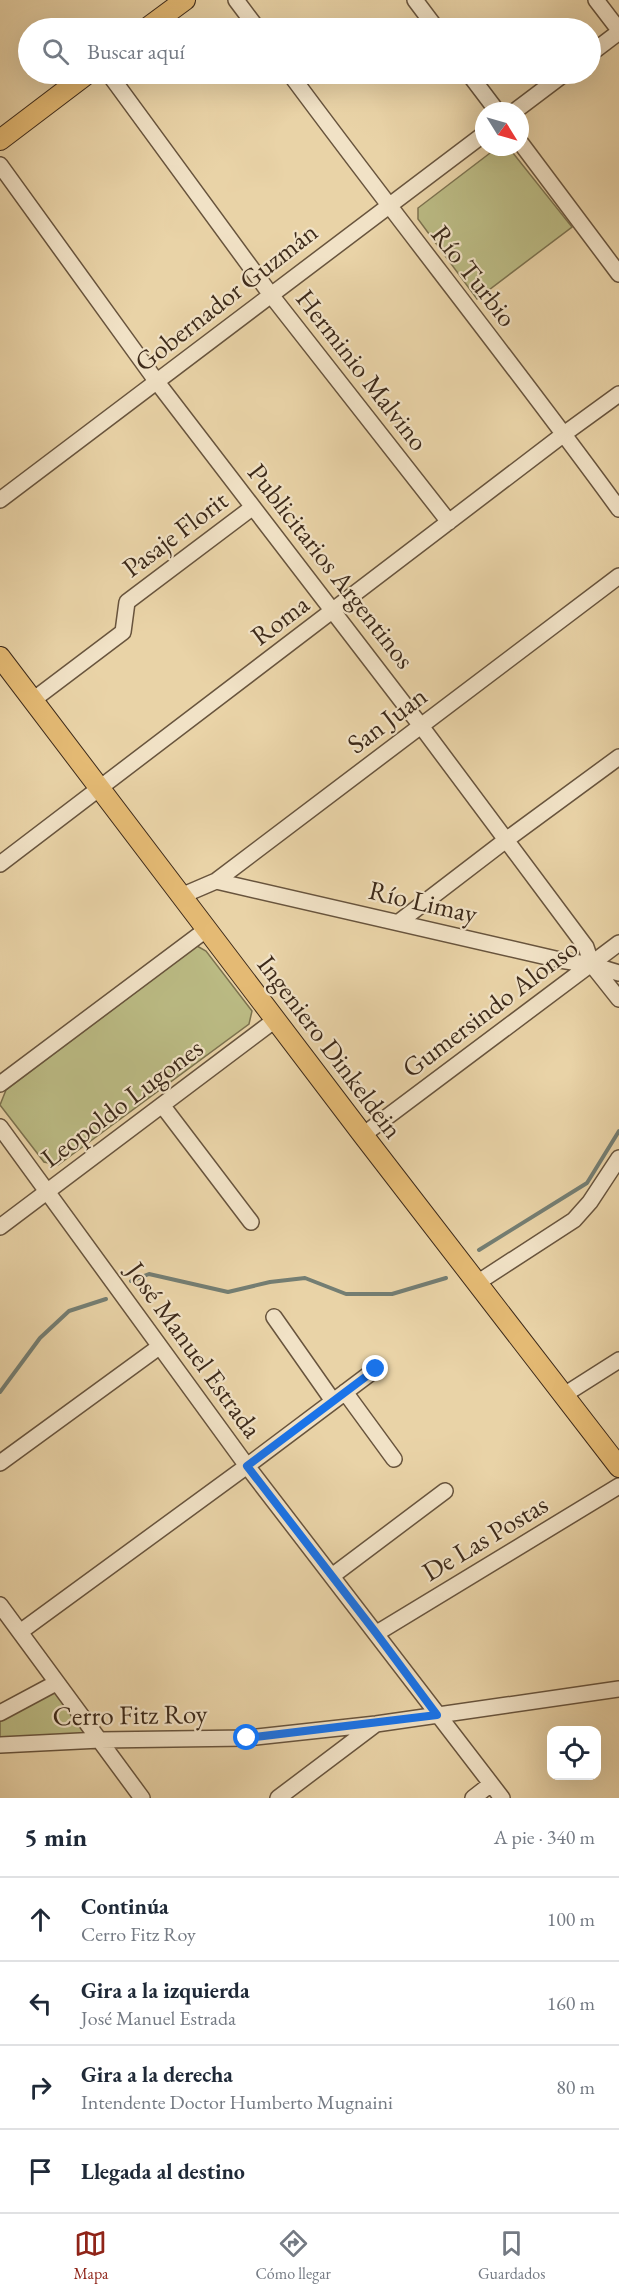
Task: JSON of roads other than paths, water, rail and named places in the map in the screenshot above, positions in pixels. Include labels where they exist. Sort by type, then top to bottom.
[{"type":"main road","points":[[160,18],[184,0]]},
{"type":"main road","points":[[0,140],[74,84]]},
{"type":"main road","name":"Ingeniero Dinkeldein","points":[[0,657],[363,1135],[619,1467]]},
{"type":"street","points":[[236,0],[250,18]]},
{"type":"street","points":[[415,0],[428,18]]},
{"type":"street","points":[[596,0],[619,31],[601,46]]},
{"type":"street","name":"Herminio Malvino","points":[[116,84],[271,295],[449,522]]},
{"type":"street","name":"Río Turbio","points":[[297,84],[619,509]]},
{"type":"street","points":[[477,84],[490,102]]},
{"type":"street","points":[[527,102],[551,84]]},
{"type":"street","name":"Gobernador Guzmán","points":[[0,500],[475,141]]},
{"type":"street","points":[[529,154],[619,274]]},
{"type":"street","name":"Publicitarios Argentinos","points":[[0,165],[157,382],[421,726],[586,947],[592,965],[619,999]]},
{"type":"street","name":"Roma","points":[[0,864],[619,394]]},
{"type":"street","name":"Pasaje Florit","points":[[33,700],[123,632],[127,602],[253,507]]},
{"type":"street","name":"San Juan","points":[[181,896],[216,881],[619,576]]},
{"type":"street","points":[[399,922],[619,757]]},
{"type":"street","name":"Río Limay","points":[[216,881],[619,973]]},
{"type":"street","points":[[0,1084],[207,929]]},
{"type":"street","name":"Gumersindo Alonso","points":[[363,1135],[619,944]]},
{"type":"street","name":"Leopoldo Lugones","points":[[0,1227],[276,1020]]},
{"type":"street","points":[[162,1105],[251,1222]]},
{"type":"street","name":"José Manuel Estrada","points":[[0,1127],[247,1466],[502,1798]]},
{"type":"street","points":[[477,1283],[574,1220],[590,1202],[619,1158]]},
{"type":"street","points":[[274,1317],[339,1397],[394,1459]]},
{"type":"street","points":[[0,1463],[159,1347]]},
{"type":"street","points":[[564,1395],[619,1360]]},
{"type":"street","points":[[20,1632],[376,1369]]},
{"type":"street","name":"De Las Postas","points":[[376,1633],[619,1486]]},
{"type":"street","points":[[332,1576],[445,1491]]},
{"type":"street","points":[[0,1605],[142,1798]]},
{"type":"street","points":[[0,1713],[56,1683]]},
{"type":"street","name":"Cerro Fitz Roy","points":[[0,1745],[100,1740],[247,1738],[376,1724],[619,1689]]},
{"type":"street","points":[[278,1798],[376,1724]]},
{"type":"street","points":[[473,1798],[491,1784]]},
{"type":"waterway","points":[[479,1250],[587,1183],[619,1131]]},
{"type":"waterway","points":[[131,1281],[149,1274],[228,1292],[270,1282],[305,1278],[346,1294],[392,1294],[446,1278]]},
{"type":"waterway","points":[[0,1392],[40,1338],[69,1311],[106,1299]]}]
